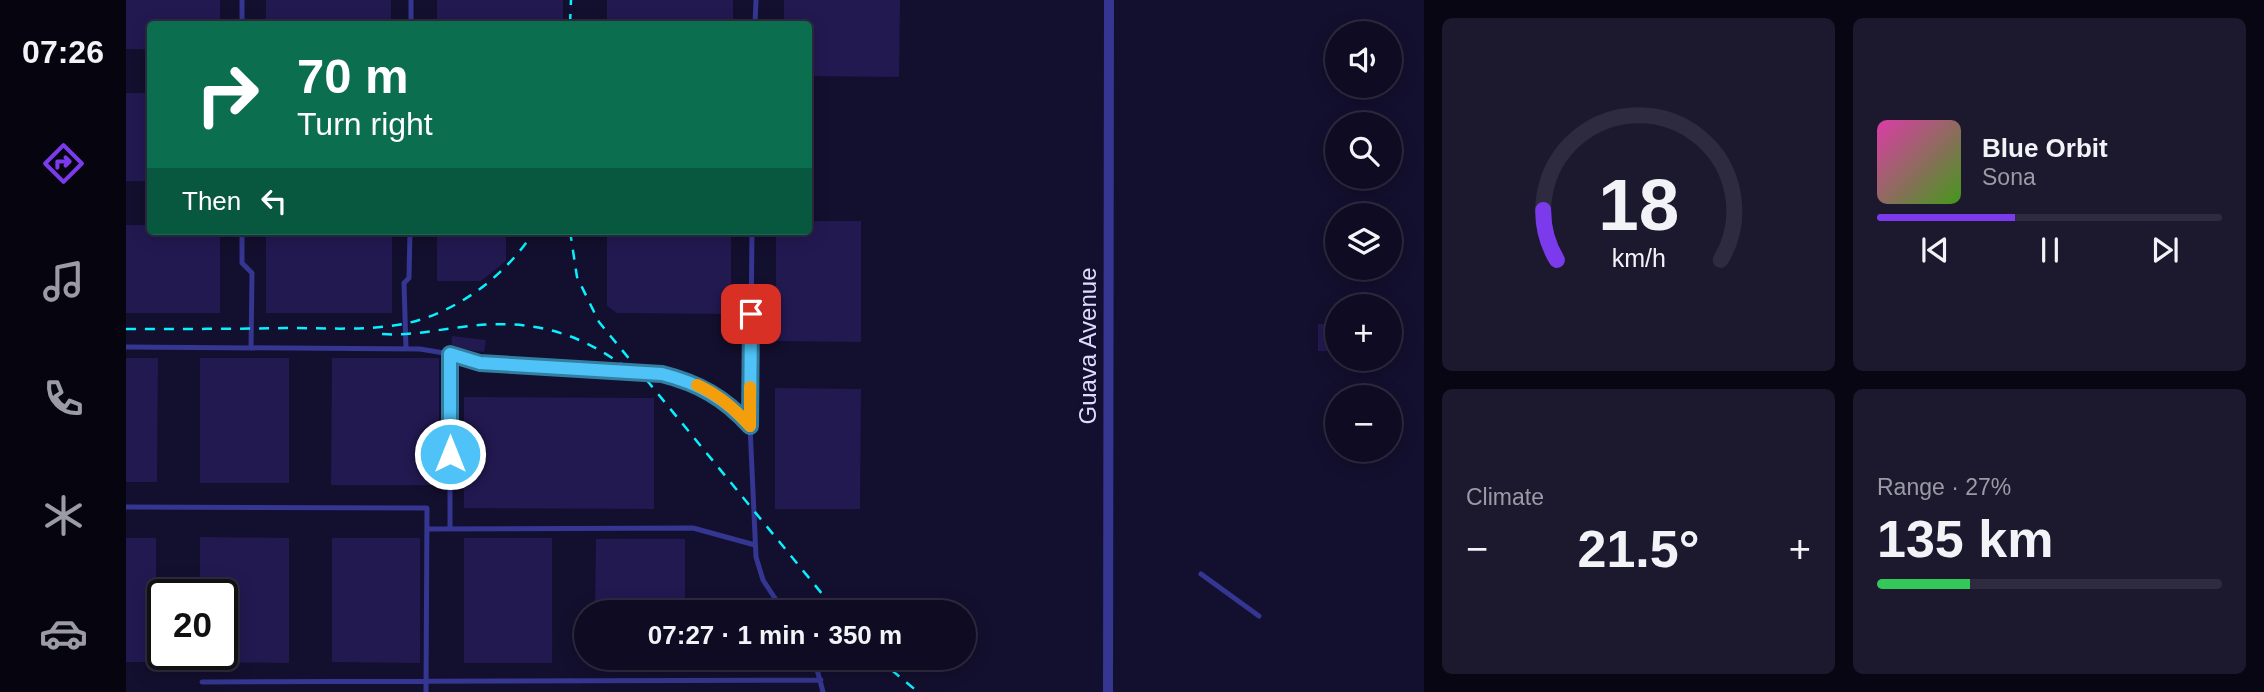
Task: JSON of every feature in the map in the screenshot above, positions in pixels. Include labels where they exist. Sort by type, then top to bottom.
[{"type":"street","name":"Guava Avenue","points":[[1108,692],[1109,0]]},
{"type":"lane","points":[[242,0],[242,21]]},
{"type":"lane","points":[[411,0],[411,21]]},
{"type":"lane","points":[[755,21],[756,0]]},
{"type":"lane","points":[[242,235],[242,263],[252,273],[251,348]]},
{"type":"lane","points":[[406,349],[404,283],[409,278],[410,235]]},
{"type":"lane","points":[[752,235],[750,426],[755,545],[763,580],[776,600]]},
{"type":"lane","points":[[126,347],[406,349],[450,354],[480,363],[662,374],[710,391],[735,409],[750,426]]},
{"type":"lane","points":[[450,354],[450,529]]},
{"type":"lane","points":[[126,507],[427,508],[426,692]]},
{"type":"lane","points":[[427,529],[693,528],[755,545]]},
{"type":"lane","points":[[1201,574],[1259,616]]},
{"type":"lane","points":[[818,670],[823,692]]},
{"type":"lane","points":[[202,682],[821,680]]},
{"type":"building","points":[[126,0],[220,0],[220,21],[147,21],[147,49],[126,49]]},
{"type":"building","points":[[266,0],[391,0],[391,21],[266,21]]},
{"type":"building","points":[[437,0],[563,0],[563,21],[437,21]]},
{"type":"building","points":[[607,0],[733,0],[733,21],[607,21]]},
{"type":"building","points":[[784,0],[900,0],[899,77],[812,76],[812,21],[784,21]]},
{"type":"building","points":[[126,93],[147,93],[147,181],[126,181]]},
{"type":"building","points":[[812,221],[861,221],[861,342],[776,341],[776,235],[812,235]]},
{"type":"building","points":[[126,225],[147,225],[147,235],[220,235],[220,313],[126,313]]},
{"type":"building","points":[[266,235],[392,235],[392,313],[266,313]]},
{"type":"building","points":[[437,235],[506,235],[506,261],[481,281],[437,281]]},
{"type":"building","points":[[607,235],[731,235],[731,314],[617,313],[607,306]]},
{"type":"building","points":[[1318,324],[1325,324],[1325,351],[1318,351]]},
{"type":"building","points":[[452,336],[486,340],[484,352],[451,348]]},
{"type":"building","points":[[126,358],[158,358],[157,482],[126,482]]},
{"type":"building","points":[[200,358],[289,358],[289,483],[200,483]]},
{"type":"building","points":[[332,358],[439,358],[439,485],[331,485]]},
{"type":"building","points":[[775,388],[861,389],[860,509],[775,509]]},
{"type":"building","points":[[464,397],[654,398],[654,509],[464,508]]},
{"type":"building","points":[[200,537],[289,538],[289,663],[238,662],[238,579],[200,579]]},
{"type":"building","points":[[126,538],[156,538],[156,579],[147,579],[147,662],[126,662]]},
{"type":"building","points":[[332,538],[420,538],[420,663],[332,662]]},
{"type":"building","points":[[464,538],[552,538],[552,663],[464,663]]},
{"type":"building","points":[[596,539],[685,539],[685,600],[595,600]]},
{"type":"railway","points":[[570,21],[571,0]]},
{"type":"railway","points":[[126,329],[344,329],[403,324],[441,312],[478,291],[509,263],[531,235]]},
{"type":"railway","points":[[571,235],[577,277],[599,322],[827,600]]},
{"type":"railway","points":[[382,334],[486,325],[530,326],[570,336],[610,356],[629,370]]},
{"type":"railway","points":[[891,670],[918,692]]},
{"type":"slow traffic","points":[[697,385],[735,409],[750,426],[750,387]]},
{"type":"route","points":[[450,454],[450,354],[480,363],[662,374],[710,391],[735,409],[750,426],[751,314]]}]
